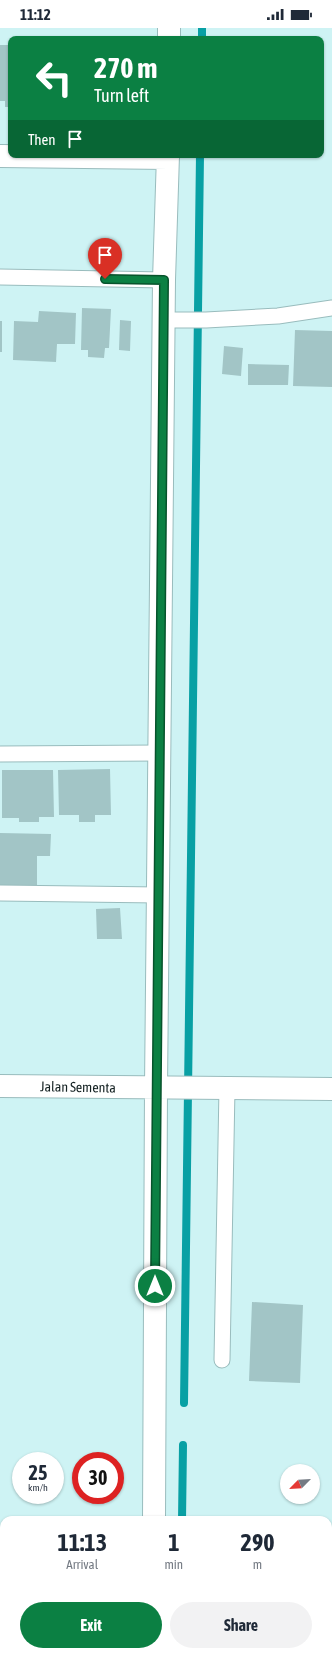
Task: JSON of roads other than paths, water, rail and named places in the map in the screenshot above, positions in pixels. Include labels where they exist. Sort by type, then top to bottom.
[{"type":"street","points":[[154,1516],[163,1088],[159,895],[159,753],[165,320],[164,280],[168,158]]},
{"type":"street","name":"Jalan Sementa","points":[[0,1086],[332,1089]]},
{"type":"lane","points":[[0,277],[164,280]]},
{"type":"lane","points":[[165,320],[199,320],[278,316],[332,308]]},
{"type":"lane","points":[[0,754],[159,753]]},
{"type":"lane","points":[[0,893],[159,895]]},
{"type":"lane","points":[[218,1088],[222,1360]]},
{"type":"waterway","points":[[202,28],[202,36]]},
{"type":"waterway","points":[[184,1403],[200,158]]},
{"type":"waterway","points":[[182,1516],[183,1445]]}]
